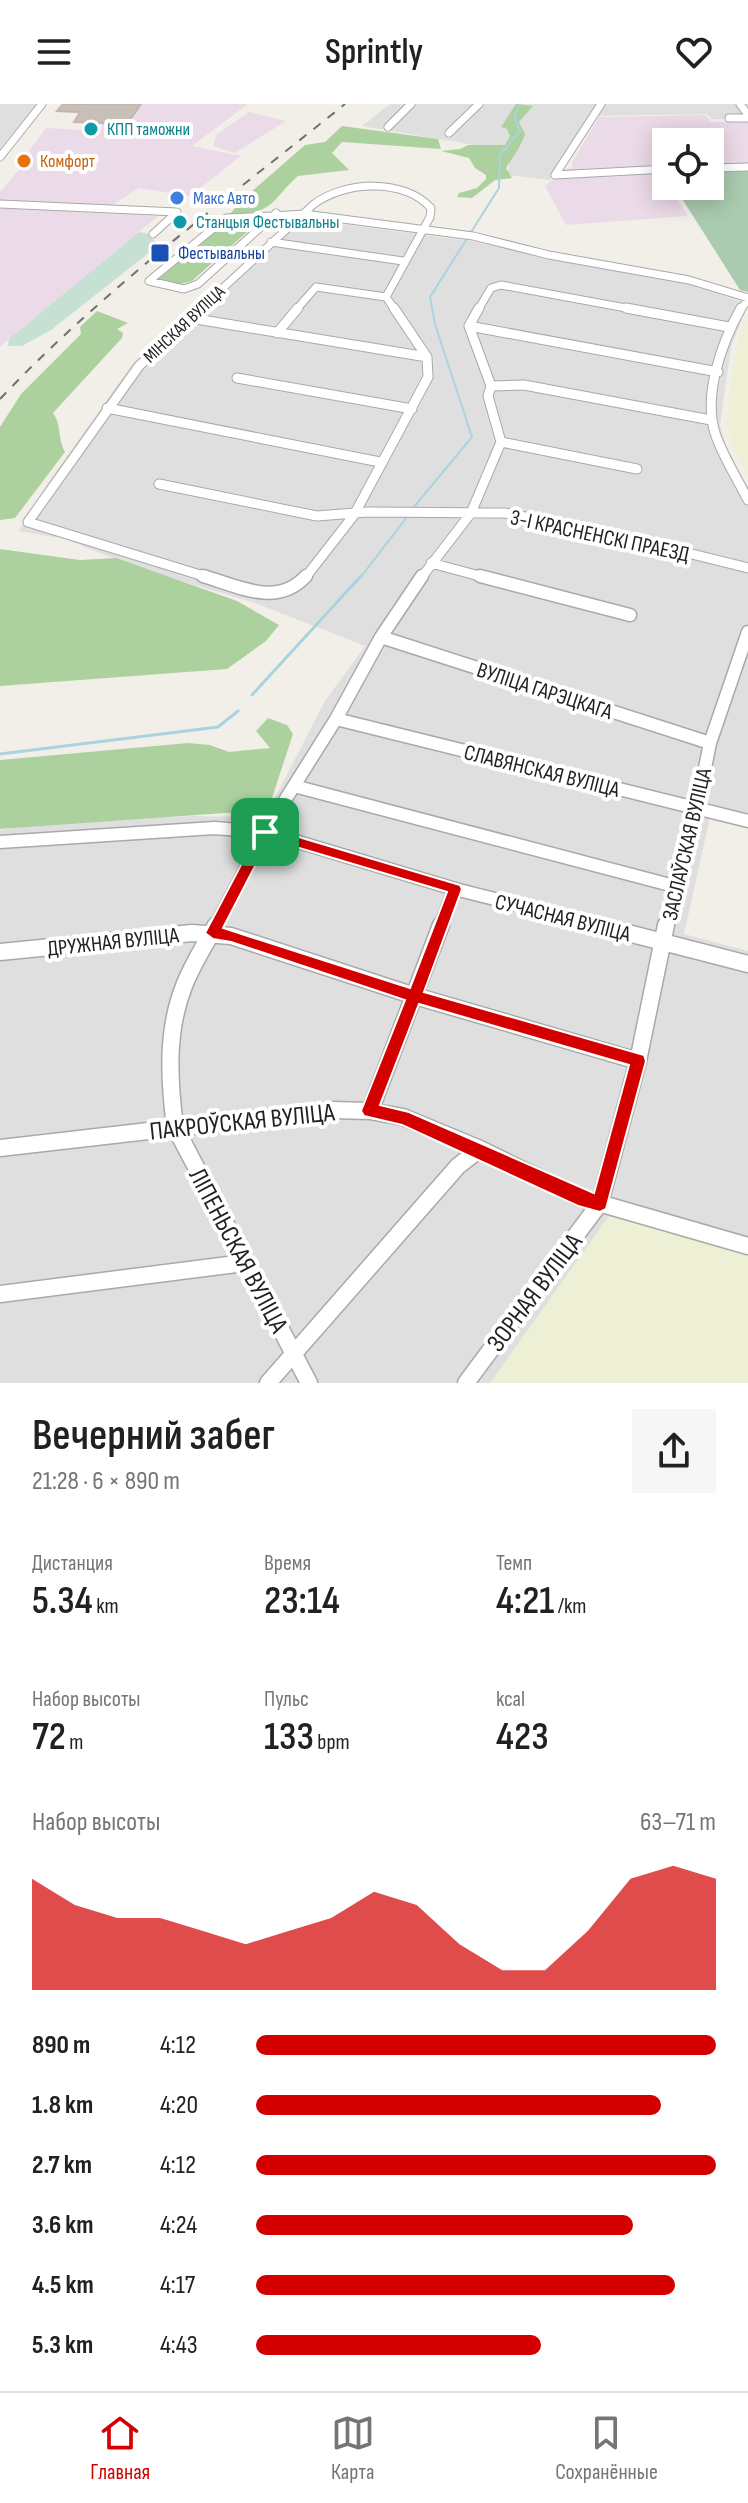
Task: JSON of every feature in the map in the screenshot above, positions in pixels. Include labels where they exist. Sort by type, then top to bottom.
[{"type":"street","points":[[0,157],[42,104]]},
{"type":"street","points":[[388,127],[411,104]]},
{"type":"street","points":[[449,133],[479,104]]},
{"type":"street","points":[[601,104],[555,175],[652,170]]},
{"type":"street","points":[[729,118],[748,117],[740,104]]},
{"type":"street","points":[[724,168],[748,167]]},
{"type":"street","name":"МІНСКАЯ ВУЛІЦА","points":[[354,515],[303,580],[294,588],[278,594],[263,594],[188,573],[28,522],[139,366],[271,242],[326,195],[361,187],[385,187],[417,194],[431,208],[422,229]]},
{"type":"street","points":[[0,204],[177,212],[153,234]]},
{"type":"street","points":[[184,289],[198,284],[276,213]]},
{"type":"street","points":[[212,297],[149,281],[226,218],[276,213],[473,236],[549,255],[689,280],[748,299]]},
{"type":"street","points":[[386,297],[422,229]]},
{"type":"street","points":[[271,242],[403,261]]},
{"type":"street","points":[[469,326],[491,288],[501,285],[729,327]]},
{"type":"street","points":[[277,333],[316,287],[386,297],[427,357],[428,377],[354,515]]},
{"type":"street","points":[[748,299],[739,307],[729,327],[711,420],[748,500]]},
{"type":"street","points":[[190,318],[427,357]]},
{"type":"street","points":[[469,326],[718,372]]},
{"type":"street","points":[[469,326],[491,386],[488,396],[501,442],[637,469]]},
{"type":"street","points":[[237,378],[412,409]]},
{"type":"street","points":[[491,386],[524,385],[711,420]]},
{"type":"street","points":[[107,408],[380,462]]},
{"type":"street","name":"ЛІПЕНЬСКАЯ ВУЛІЦА","points":[[309,1383],[175,1127],[169,1083],[169,1053],[183,987],[265,832],[336,719],[381,637],[431,563],[471,513],[501,442]]},
{"type":"street","name":"3-І КРАСНЕНСКІ ПРАЕЗД","points":[[159,484],[317,516],[367,512],[505,513],[592,530],[748,568]]},
{"type":"street","points":[[431,563],[630,615]]},
{"type":"street","name":"ЗАСЛАЎСКАЯ ВУЛІЦА","points":[[638,1061],[674,886],[697,808],[710,743],[742,666],[748,632]]},
{"type":"street","name":"ВУЛІЦА ГАРЭЦКАГА","points":[[381,637],[710,743]]},
{"type":"street","name":"СЛАВЯНСКАЯ ВУЛІЦА","points":[[336,719],[748,821]]},
{"type":"street","points":[[294,786],[674,886]]},
{"type":"street","name":"СУЧАСНАЯ ВУЛІЦА","points":[[0,842],[214,828],[265,832],[455,889],[748,964]]},
{"type":"street","points":[[370,1111],[455,889]]},
{"type":"street","name":"ДРУЖНАЯ ВУЛІЦА","points":[[0,952],[213,933],[231,936],[415,996],[638,1061]]},
{"type":"street","name":"ЗОРНАЯ ВУЛІЦА","points":[[466,1383],[600,1203],[638,1061]]},
{"type":"street","name":"ПАКРОЎСКАЯ ВУЛІЦА","points":[[0,1148],[331,1110],[370,1111],[403,1117],[480,1149],[578,1197],[748,1246]]},
{"type":"street","points":[[268,1383],[458,1166],[480,1149]]},
{"type":"street","points":[[0,1294],[244,1263]]},
{"type":"shaded area","points":[[0,104],[36,104],[0,149]]},
{"type":"shaded area","points":[[63,104],[248,104],[192,146],[241,156],[190,196],[139,188],[111,206],[0,201],[0,192],[32,155],[29,151],[46,128],[100,131],[103,123],[74,122],[80,112],[58,110]]},
{"type":"shaded area","points":[[390,104],[748,104],[748,119],[712,119],[707,114],[591,116],[550,180],[508,175],[510,151],[362,126]]},
{"type":"shaded area","points":[[249,112],[286,121],[235,153],[213,146],[217,134]]},
{"type":"shaded area","points":[[706,115],[710,122],[748,121],[748,165],[724,166],[724,128],[652,128],[652,200],[678,200],[688,216],[566,225],[545,186],[565,169],[574,168],[571,166],[575,157],[599,117]]},
{"type":"shaded area","points":[[0,208],[104,213],[158,216],[0,347]]},
{"type":"shaded area","points":[[295,218],[478,242],[547,259],[688,284],[748,304],[731,347],[720,425],[725,443],[748,488],[748,826],[710,817],[684,934],[748,951],[748,1254],[500,1383],[0,1383],[0,830],[54,823],[192,816],[265,817],[325,701],[365,646],[255,603],[135,567],[65,539],[19,531],[48,483],[133,363]]},
{"type":"green space","points":[[516,104],[533,106],[519,122],[525,134],[506,168],[512,178],[495,180],[472,198],[457,197],[459,193],[477,188],[486,175],[475,168],[469,158],[441,151],[468,145],[505,145],[510,136],[507,129],[501,127]]},
{"type":"green space","points":[[342,126],[438,139],[441,149],[342,142],[332,153],[349,170],[298,176],[264,209],[230,214],[305,145],[325,142]]},
{"type":"green space","points":[[748,168],[748,292],[740,290],[683,200],[724,200],[724,169]]},
{"type":"green space","points":[[246,222],[256,224],[192,281],[180,284],[155,280],[217,230]]},
{"type":"green space","points":[[139,232],[149,234],[160,244],[51,330],[22,346],[8,346],[9,339]]},
{"type":"green space","points":[[97,311],[128,323],[117,329],[123,333],[122,338],[53,413],[65,452],[15,518],[0,520],[0,427],[21,394],[81,334],[80,327]]},
{"type":"green space","points":[[748,318],[748,476],[731,443],[727,426],[739,331]]},
{"type":"green space","points":[[0,549],[80,560],[116,558],[237,601],[279,625],[266,641],[227,669],[0,686]]},
{"type":"green space","points":[[268,718],[287,725],[293,734],[268,810],[0,829],[0,760],[188,743],[210,745],[229,752],[270,748],[256,731]]},
{"type":"green space","points":[[609,1216],[748,1251],[748,1383],[490,1383]]},
{"type":"building","points":[[63,104],[141,104],[127,124],[74,122],[80,112],[57,111]]},
{"type":"waterway","points":[[413,508],[472,437],[435,324],[430,297],[499,188],[500,155],[520,131],[514,117],[521,104]]},
{"type":"waterway","points":[[360,578],[407,517]]},
{"type":"waterway","points":[[252,695],[361,576]]},
{"type":"waterway","points":[[0,754],[218,727],[238,711]]},
{"type":"railway","points":[[0,399],[124,282],[345,104]]},
{"type":"place","name":"КПП таможни","points":[[91,129]]},
{"type":"place","name":"Комфорт","points":[[24,161]]},
{"type":"place","name":"Макс Авто","points":[[177,198]]},
{"type":"place","name":"Станцыя Фестывальны","points":[[180,222]]},
{"type":"place","name":"Фестывальны","points":[[160,253]]},
{"type":"route","points":[[265,832],[213,933],[231,936],[415,996],[638,1061],[600,1203],[578,1197],[480,1149],[403,1117],[370,1111],[415,996],[455,889],[265,832]]}]
